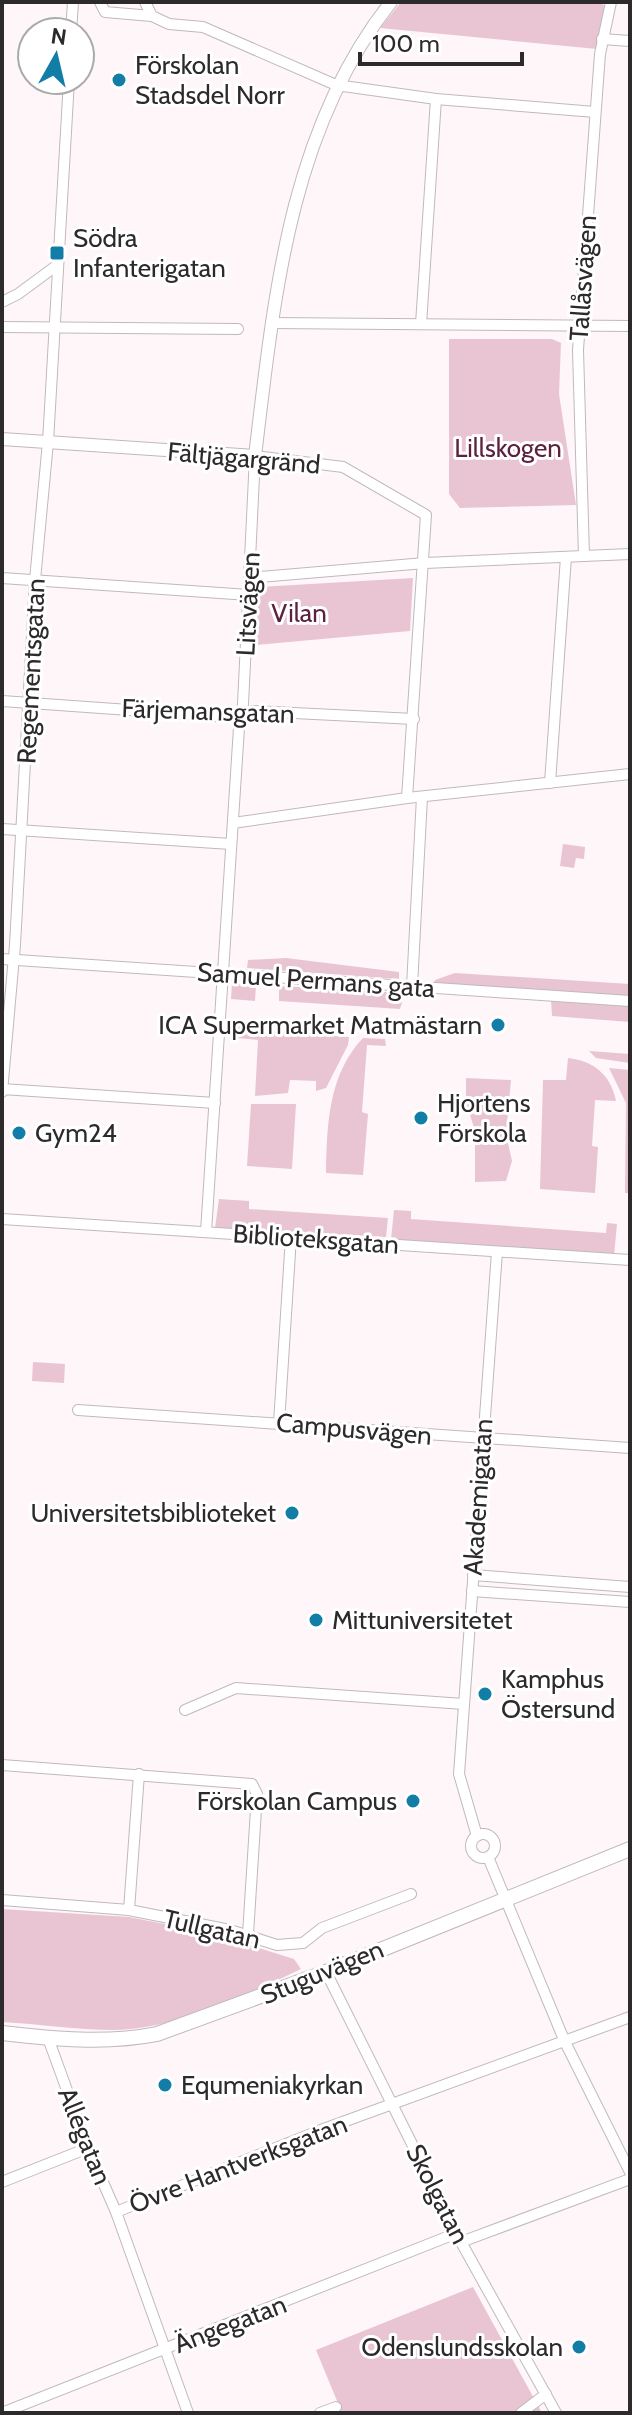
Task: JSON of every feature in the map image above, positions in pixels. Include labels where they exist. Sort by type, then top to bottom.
[{"type":"main road","name":"Stuguvägen","points":[[2,2033],[48,2038],[133,2039],[157,2034],[326,1972],[630,1849]]},
{"type":"street","points":[[100,2],[105,12],[152,16],[169,24],[203,27],[336,85],[436,99],[595,112]]},
{"type":"street","points":[[145,2],[152,16]]},
{"type":"street","name":"Litsvägen","points":[[206,1232],[249,595],[255,456],[271,323],[307,157],[336,85],[391,2]]},
{"type":"street","name":"Tallåsvägen","points":[[584,556],[578,383],[595,112],[602,39],[611,2]]},
{"type":"street","points":[[602,39],[630,41]]},
{"type":"street","name":"Regementsgatan","points":[[2,1090],[8,959],[22,831],[35,580],[48,442],[68,96]]},
{"type":"street","points":[[421,324],[436,99]]},
{"type":"street","points":[[2,302],[56,266]]},
{"type":"street","points":[[271,323],[630,326]]},
{"type":"street","points":[[2,327],[238,329]]},
{"type":"street","name":"Fältjägargränd","points":[[2,439],[255,456],[343,467],[426,515],[425,563]]},
{"type":"street","points":[[249,578],[425,563],[630,554]]},
{"type":"street","points":[[550,783],[566,557]]},
{"type":"street","points":[[407,798],[425,563]]},
{"type":"street","points":[[2,578],[249,595]]},
{"type":"street","name":"Färjemansgatan","points":[[2,701],[228,717],[254,711],[414,719]]},
{"type":"street","points":[[233,823],[407,798],[630,774]]},
{"type":"street","points":[[412,986],[422,797]]},
{"type":"street","points":[[2,829],[231,844]]},
{"type":"street","name":"Samuel Permans gata","points":[[8,959],[630,1001]]},
{"type":"street","points":[[2,1090],[215,1103]]},
{"type":"street","name":"Biblioteksgatan","points":[[2,1219],[630,1260]]},
{"type":"street","points":[[279,1423],[291,1237]]},
{"type":"street","name":"Akademigatan","points":[[477,1836],[459,1774],[497,1252]]},
{"type":"street","name":"Campusvägen","points":[[78,1410],[630,1448]]},
{"type":"street","points":[[473,1575],[630,1587]]},
{"type":"street","points":[[537,1595],[538,1580]]},
{"type":"street","points":[[472,1591],[630,1602]]},
{"type":"street","points":[[185,1710],[236,1688],[464,1704]]},
{"type":"street","points":[[2,1765],[252,1784],[257,1794],[248,1934]]},
{"type":"street","points":[[129,1910],[139,1774]]},
{"type":"street","points":[[484,1834],[493,1841],[495,1848],[488,1857],[480,1858],[471,1850],[477,1836],[484,1834]]},
{"type":"street","points":[[488,1857],[565,2042],[630,2172]]},
{"type":"street","name":"Tullgatan","points":[[2,1900],[129,1910],[248,1934],[277,1945],[303,1943],[322,1928],[411,1894]]},
{"type":"street","name":"Skolgatan","points":[[326,1972],[459,2238],[556,2413]]},
{"type":"street","name":"Övre Hantverksgatan","points":[[116,2212],[630,2017]]},
{"type":"street","name":"Allégatan","points":[[48,2038],[88,2148],[116,2212],[188,2413]]},
{"type":"street","points":[[2,2182],[88,2148]]},
{"type":"street","name":"Ängegatan","points":[[2,2413],[459,2238],[630,2179]]},
{"type":"street","points":[[521,2413],[546,2394]]},
{"type":"street","points":[[320,2413],[336,2407]]},
{"type":"green space","points":[[401,2],[599,2],[605,6],[597,49],[380,28]]},
{"type":"green space","name":"Lillskogen","points":[[449,339],[552,339],[561,343],[559,394],[576,505],[460,508],[449,494]]},
{"type":"green space","name":"Vilan","points":[[413,578],[410,631],[256,645],[259,587]]},
{"type":"green space","points":[[563,844],[585,847],[584,859],[576,858],[574,868],[560,866]]},
{"type":"green space","points":[[286,958],[399,972],[399,979],[247,968],[248,960]]},
{"type":"green space","points":[[455,973],[630,984],[630,997],[434,983]]},
{"type":"green space","points":[[232,983],[256,985],[255,1001],[231,999]]},
{"type":"green space","points":[[279,986],[405,993],[400,1009],[279,1001]]},
{"type":"green space","points":[[551,1000],[630,1005],[630,1022],[552,1016]]},
{"type":"green space","points":[[235,1024],[268,1027],[269,1031],[349,1037],[348,1045],[326,1088],[316,1091],[316,1081],[290,1080],[288,1093],[255,1096],[258,1040],[237,1038]]},
{"type":"green space","points":[[363,1038],[385,1039],[386,1046],[367,1045],[362,1112],[368,1114],[363,1175],[326,1173],[329,1119],[336,1084],[351,1052]]},
{"type":"green space","points":[[589,1051],[630,1054],[630,1063],[596,1058]]},
{"type":"green space","points":[[568,1058],[586,1062],[600,1071],[610,1084],[616,1101],[595,1100],[592,1146],[598,1147],[595,1193],[540,1189],[543,1080],[566,1080]]},
{"type":"green space","points":[[609,1068],[630,1070],[630,1193],[625,1193],[626,1103]]},
{"type":"green space","points":[[466,1078],[511,1080],[506,1134],[512,1161],[506,1181],[475,1182],[475,1131],[466,1102]]},
{"type":"green space","points":[[251,1104],[296,1104],[292,1169],[247,1166]]},
{"type":"green space","points":[[219,1199],[249,1201],[249,1209],[388,1218],[386,1237],[215,1228]]},
{"type":"green space","points":[[394,1210],[411,1211],[411,1219],[606,1233],[607,1223],[617,1224],[614,1256],[391,1239]]},
{"type":"green space","points":[[33,1362],[65,1364],[64,1383],[32,1381]]},
{"type":"green space","points":[[2,1909],[129,1917],[210,1933],[294,1959],[301,1969],[210,2009],[162,2024],[99,2030],[2,2022]]},
{"type":"green space","points":[[473,2287],[542,2413],[342,2413],[316,2350]]},
{"type":"place","name":"Förskolan Stadsdel Norr","points":[[119,80]]},
{"type":"place","name":"Södra Infanterigatan","points":[[57,253]]},
{"type":"place","name":"ICA Supermarket Matmästarn","points":[[498,1025]]},
{"type":"place","name":"Hjortens Förskola","points":[[421,1118]]},
{"type":"place","name":"Gym24","points":[[19,1133]]},
{"type":"place","name":"Universitetsbiblioteket","points":[[292,1513]]},
{"type":"place","name":"Mittuniversitetet","points":[[316,1620]]},
{"type":"place","name":"Kamphus Östersund","points":[[485,1694]]},
{"type":"place","name":"Förskolan Campus","points":[[413,1801]]},
{"type":"place","name":"Equmeniakyrkan","points":[[165,2085]]},
{"type":"place","name":"Odenslundsskolan","points":[[579,2347]]}]
